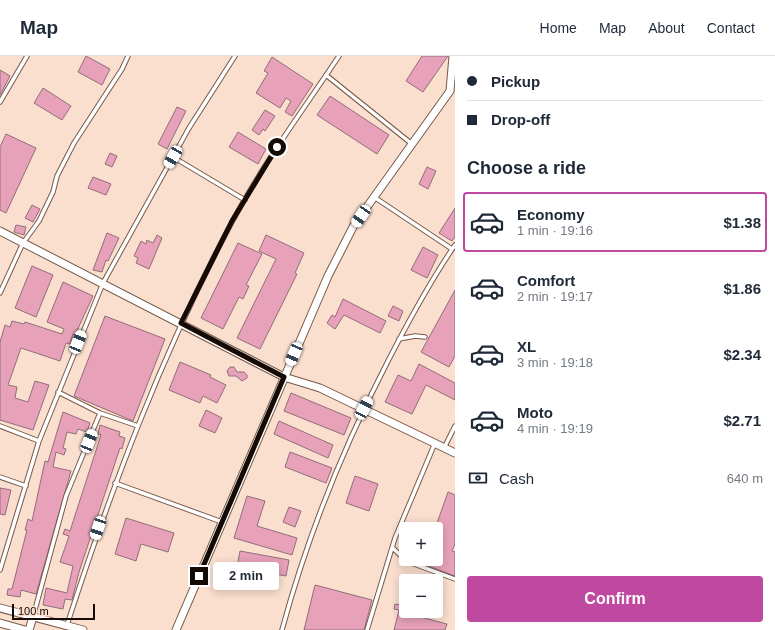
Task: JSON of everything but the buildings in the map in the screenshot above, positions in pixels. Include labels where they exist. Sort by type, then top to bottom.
[{"type":"street","points":[[176,630],[328,276],[354,225],[450,92],[453,56]]},
{"type":"street","points":[[0,231],[284,377],[320,388],[455,453]]},
{"type":"street","points":[[0,608],[66,628],[83,630]]},
{"type":"street","points":[[29,630],[33,617]]},
{"type":"street","points":[[0,623],[25,630]]},
{"type":"lane","points":[[0,102],[28,56]]},
{"type":"lane","points":[[0,293],[23,243],[39,221],[53,192],[57,176],[74,143],[122,69],[128,56]]},
{"type":"lane","points":[[0,570],[39,441],[103,283],[173,157],[235,56]]},
{"type":"lane","points":[[66,628],[98,528],[138,426],[181,323],[232,221],[285,134],[340,56]]},
{"type":"lane","points":[[326,75],[412,144]]},
{"type":"lane","points":[[173,157],[245,200]]},
{"type":"lane","points":[[282,630],[296,580],[319,514],[364,408],[429,284],[454,247],[374,197]]},
{"type":"lane","points":[[400,339],[415,336],[425,337]]},
{"type":"lane","points":[[58,392],[100,413],[138,426]]},
{"type":"lane","points":[[33,617],[66,496],[100,413]]},
{"type":"lane","points":[[0,426],[39,441]]},
{"type":"lane","points":[[444,448],[455,426]]},
{"type":"lane","points":[[367,630],[395,538],[435,443]]},
{"type":"lane","points":[[0,477],[26,486]]},
{"type":"lane","points":[[115,483],[222,522]]},
{"type":"lane","points":[[393,548],[406,561],[455,579]]},
{"type":"route","points":[[199,576],[284,377],[181,323],[232,221],[277,147]]}]
